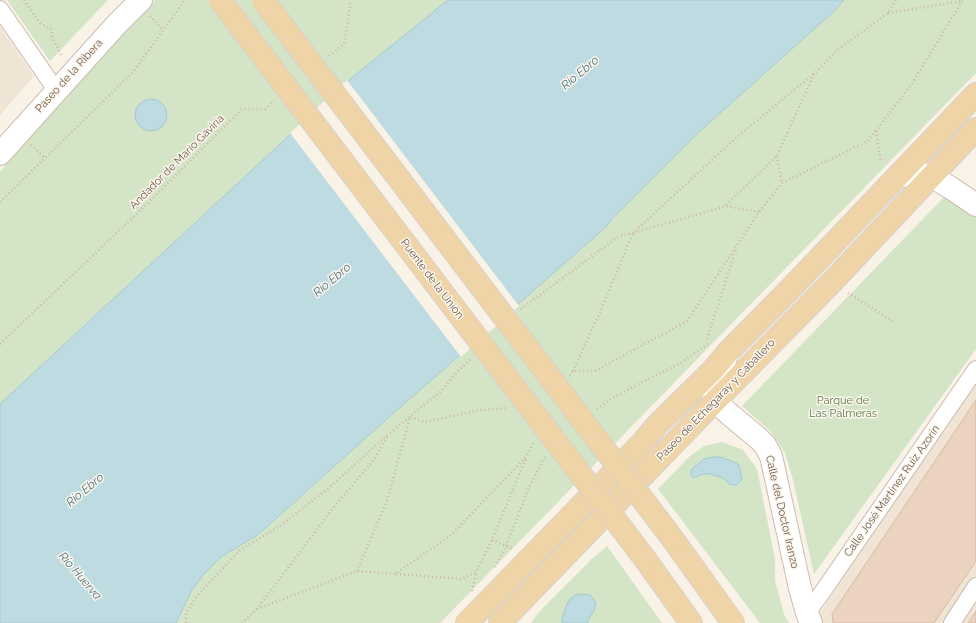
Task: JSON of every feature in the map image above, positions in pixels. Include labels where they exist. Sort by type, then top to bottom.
[{"type":"main road","name":"Puente de la Unión","points":[[220,0],[645,559],[691,623]]},
{"type":"main road","points":[[263,0],[672,538],[733,623]]},
{"type":"main road","points":[[467,623],[481,595],[642,443],[658,424],[713,370],[719,348],[795,284],[976,94]]},
{"type":"main road","name":"Paseo de Echegaray y Caballero","points":[[500,623],[516,613],[715,401],[832,282],[976,129]]},
{"type":"main road","points":[[480,623],[481,595]]},
{"type":"street","name":"Paseo de la Ribera","points":[[0,154],[116,25],[144,7]]},
{"type":"street","points":[[3,18],[56,90]]},
{"type":"street","points":[[898,177],[914,174],[931,176],[952,188],[976,205]]},
{"type":"street","points":[[715,401],[714,393],[717,378],[719,348]]},
{"type":"street","name":"Calle José Martínez Ruiz Azorín","points":[[809,618],[821,594],[976,369]]},
{"type":"street","name":"Calle del Doctor Iranzo","points":[[715,401],[759,439],[765,445],[771,456],[800,588],[809,618]]},
{"type":"street","points":[[952,623],[976,586]]},
{"type":"path","points":[[24,0],[40,23],[52,30],[52,37],[62,57]]},
{"type":"path","points":[[0,202],[133,72],[185,0]]},
{"type":"path","points":[[326,59],[344,44],[351,0]]},
{"type":"path","points":[[569,377],[573,372],[599,314],[633,232],[737,137],[816,72],[837,50],[888,13],[896,0]]},
{"type":"path","points":[[888,13],[962,0]]},
{"type":"path","points":[[573,372],[595,371],[687,321],[759,212],[782,183],[868,141],[911,85],[962,0]]},
{"type":"path","points":[[144,7],[163,30]]},
{"type":"path","points":[[726,206],[777,156],[816,72]]},
{"type":"path","name":"Andador de Mario Gaviria","points":[[0,344],[144,206],[242,109],[265,108],[277,99]]},
{"type":"path","points":[[876,130],[881,162]]},
{"type":"path","points":[[28,142],[45,158]]},
{"type":"path","points":[[777,156],[782,183]]},
{"type":"path","points":[[523,308],[619,236],[726,206],[759,212]]},
{"type":"path","points":[[707,339],[737,245]]},
{"type":"path","points":[[845,291],[893,321]]},
{"type":"path","points":[[592,412],[609,400],[644,381],[679,364],[719,348]]},
{"type":"path","points":[[186,623],[186,614],[195,598],[240,550],[286,522],[330,487],[389,434],[440,392],[458,371]]},
{"type":"path","points":[[410,417],[425,422],[480,410]]},
{"type":"path","points":[[357,571],[388,501],[410,417]]},
{"type":"path","points":[[242,623],[257,609],[337,503],[374,460],[389,434]]},
{"type":"path","points":[[257,609],[357,571],[462,579],[476,572],[492,540],[526,457],[534,442]]},
{"type":"path","points":[[493,570],[506,546],[528,490],[543,460],[548,455]]},
{"type":"path","points":[[395,574],[451,535],[526,457]]},
{"type":"path","points":[[492,540],[516,550]]},
{"type":"path","points":[[476,572],[481,595]]},
{"type":"shaded area","points":[[0,27],[34,76],[0,115]]},
{"type":"shaded area","points":[[976,375],[976,623],[815,623],[814,622]]},
{"type":"green space","points":[[7,0],[108,0],[50,61]]},
{"type":"green space","points":[[155,0],[448,0],[349,80],[0,404],[0,172],[25,140]]},
{"type":"green space","points":[[844,0],[976,0],[976,73],[440,623],[176,623],[192,590],[204,574],[221,557],[259,535],[379,426],[606,227],[613,218],[699,132],[831,14]]},
{"type":"green space","name":"Parque de Las Palmeras","points":[[948,193],[976,213],[976,349],[814,574],[793,480],[785,453],[771,432],[742,406]]},
{"type":"green space","points":[[722,442],[743,450],[757,469],[775,559],[775,581],[784,614],[789,623],[760,623],[658,489],[690,456],[704,446]]},
{"type":"green space","points":[[607,546],[662,623],[531,623],[538,613]]},
{"type":"water","points":[[448,0],[844,0],[831,14],[699,132],[613,218],[606,227],[379,426],[258,535],[221,557],[204,574],[192,590],[176,623],[0,623],[0,404],[349,80]]},
{"type":"water","points":[[148,99],[154,99],[164,106],[167,115],[166,121],[160,128],[154,131],[148,131],[138,124],[135,118],[135,112],[142,102]]},
{"type":"water","points":[[720,457],[738,464],[742,478],[741,481],[736,485],[732,485],[723,478],[710,474],[692,477],[691,470],[694,467],[704,459]]},
{"type":"water","points":[[580,594],[590,595],[596,604],[588,623],[562,623],[562,618],[570,599]]},
{"type":"pier","points":[[347,80],[519,306],[461,357],[290,133]]},
{"type":"building","points":[[976,400],[976,561],[934,623],[833,623],[832,614]]},
{"type":"building","points":[[976,611],[976,623],[968,623]]},
{"type":"water label","name":"Río Ebro","points":[[580,73]]},
{"type":"water label","name":"Río Ebro","points":[[332,280]]},
{"type":"water label","name":"Río Ebro","points":[[85,490]]},
{"type":"water label","name":"Río Huerva","points":[[80,576]]}]
